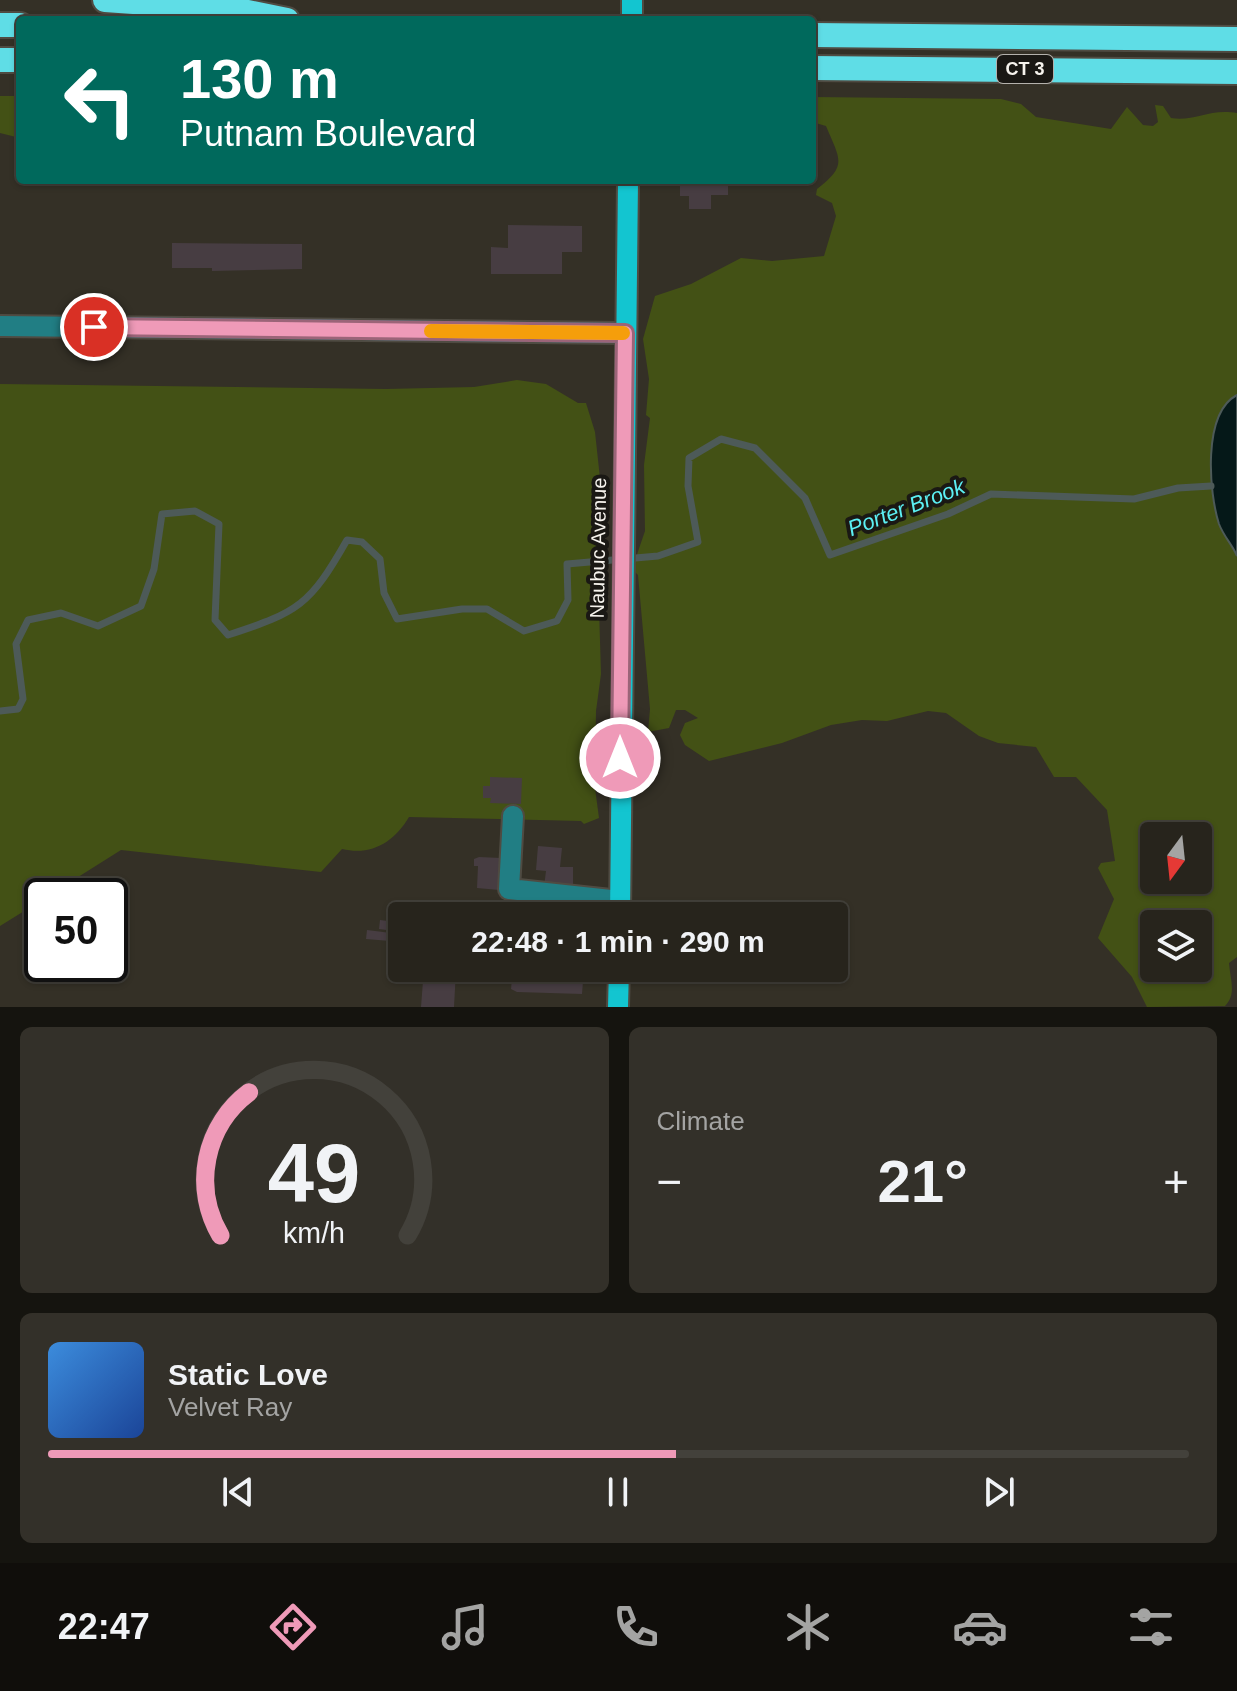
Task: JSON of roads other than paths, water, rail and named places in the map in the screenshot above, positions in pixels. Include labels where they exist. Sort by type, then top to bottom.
[{"type":"highway","points":[[105,0],[233,9],[267,16]]},
{"type":"highway","name":"CT 3","points":[[816,35],[1237,39]]},
{"type":"highway","name":"CT 3","points":[[816,68],[1237,72]]},
{"type":"main road","name":"Naubuc Avenue","points":[[620,902],[621,573],[628,184]]},
{"type":"main road","points":[[618,1007],[619,982]]},
{"type":"street","points":[[0,326],[625,333]]},
{"type":"street","points":[[513,816],[509,889],[581,902]]},
{"type":"waterway","name":"Porter Brook","points":[[0,711],[18,709],[23,699],[16,644],[28,620],[61,613],[98,626],[141,606],[154,569],[162,514],[195,511],[219,524],[215,620],[228,635],[271,620],[300,603],[323,579],[347,540],[362,542],[380,559],[384,593],[397,619],[462,609],[487,609],[524,631],[557,621],[568,600],[567,564],[658,556],[698,542],[688,486],[689,458],[721,439],[755,448],[805,498],[830,555],[948,514],[991,494],[1134,499],[1178,488],[1211,486]]}]
